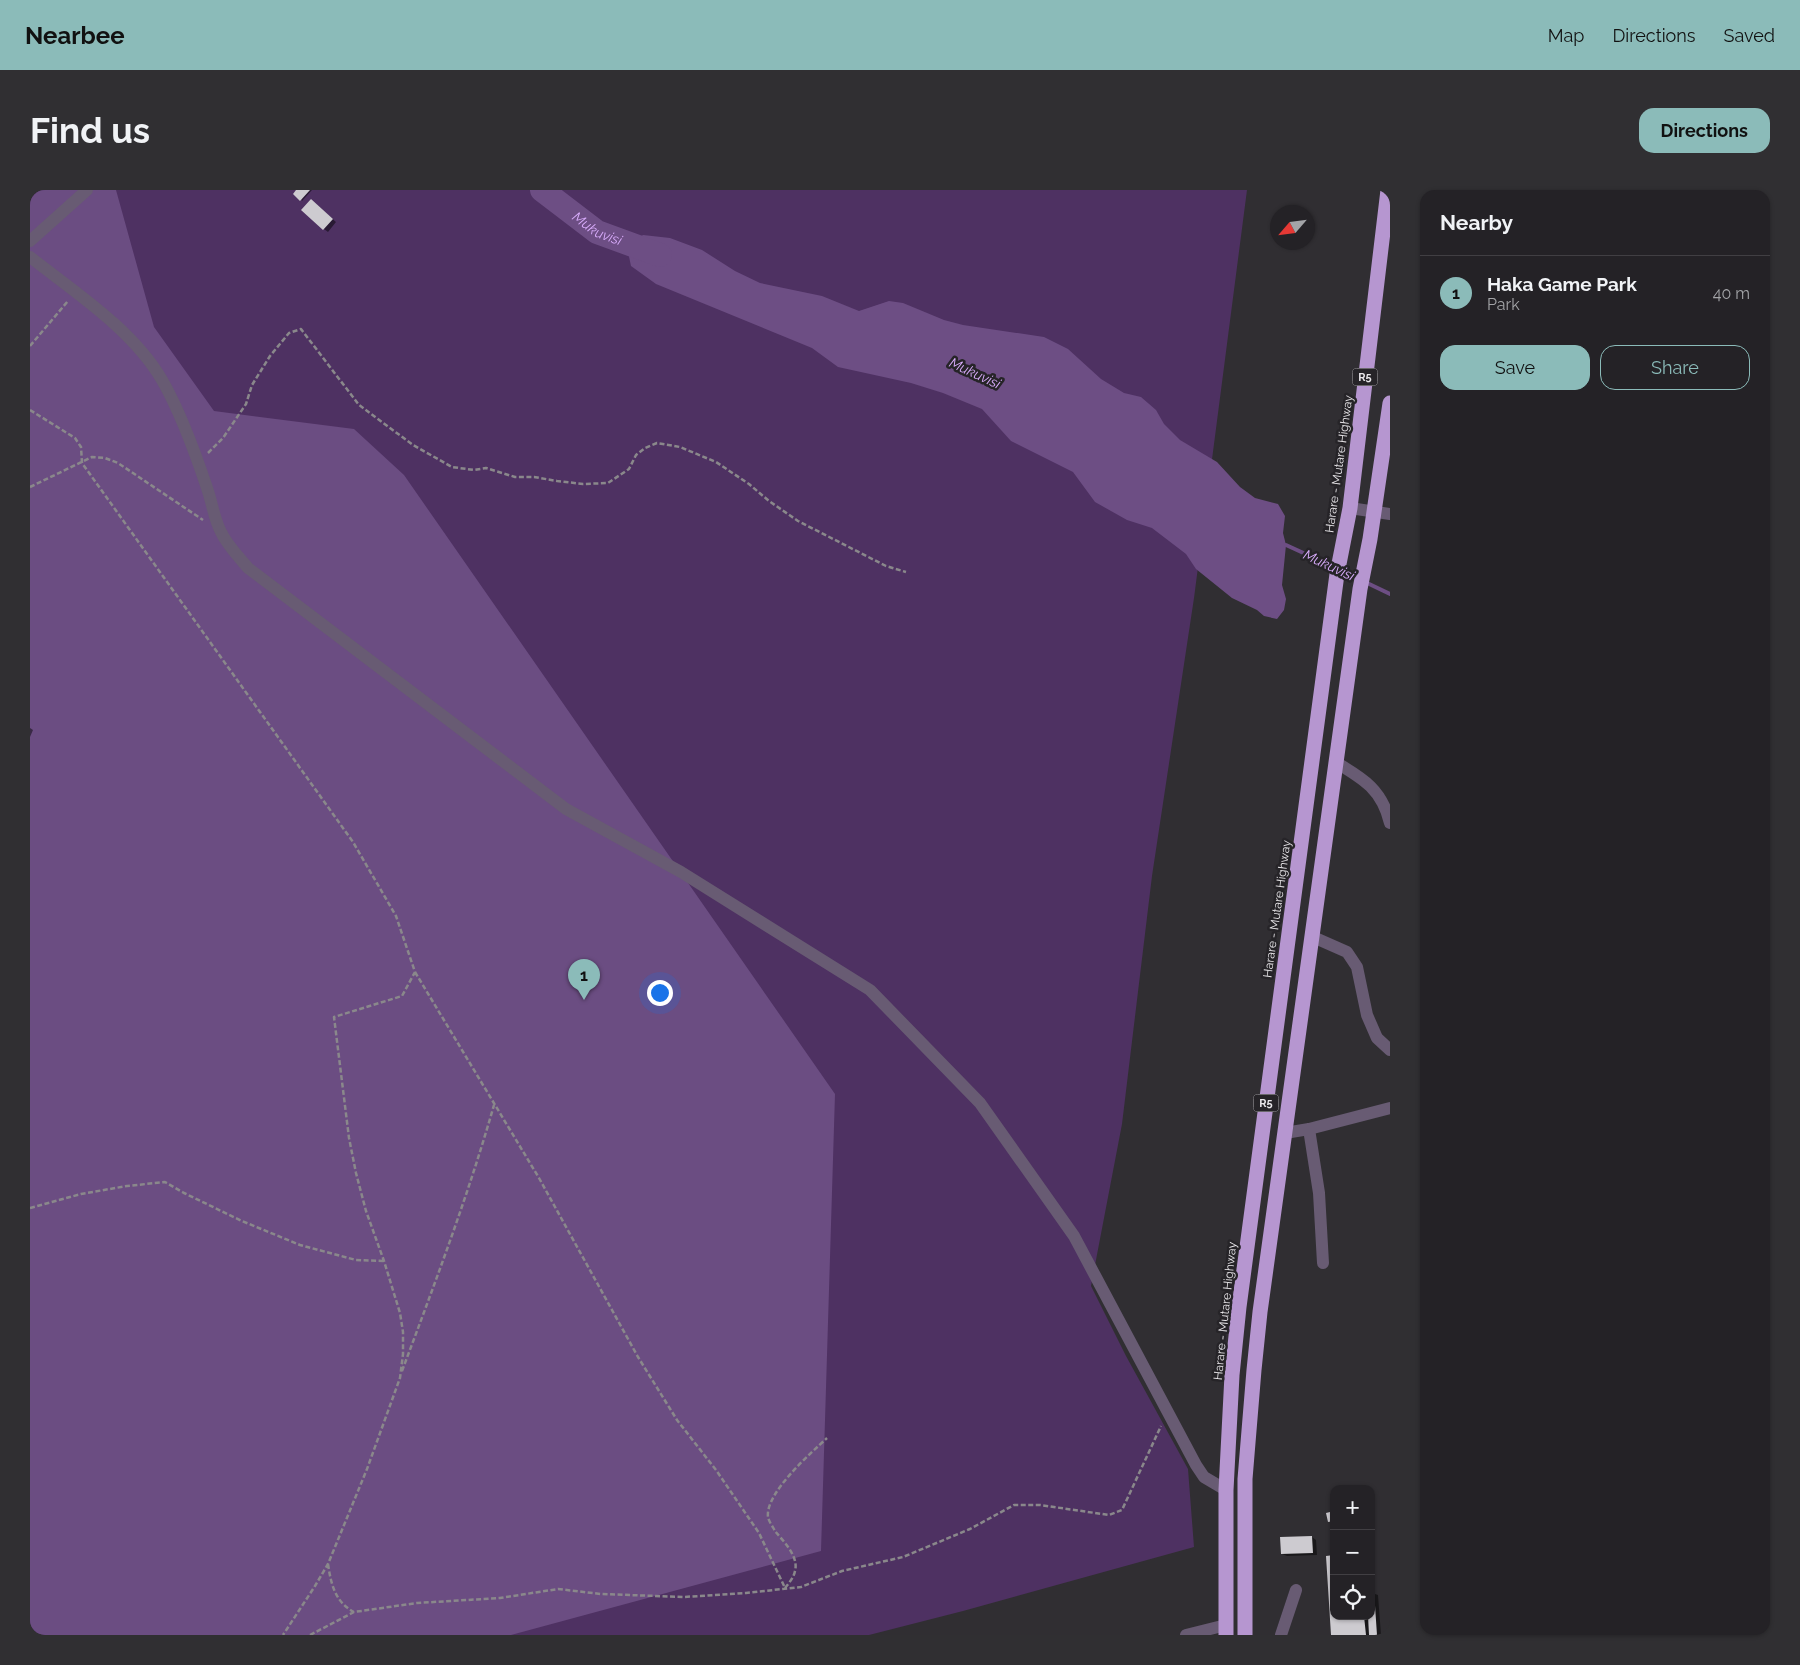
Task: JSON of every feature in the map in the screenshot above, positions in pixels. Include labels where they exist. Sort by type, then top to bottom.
[{"type":"highway","name":"Harare - Mutare Highway","points":[[1226,1630],[1226,1490],[1232,1375],[1245,1259],[1338,568],[1350,508],[1388,190]]},
{"type":"highway","name":"R5","points":[[1245,1635],[1244,1515],[1248,1444],[1260,1312],[1362,574],[1374,512],[1390,403]]},
{"type":"street","points":[[30,241],[87,190]]},
{"type":"street","points":[[30,257],[129,337],[146,355],[163,382],[198,464],[221,532],[248,568],[566,809],[682,872],[870,990],[980,1103],[1074,1236],[1200,1472],[1204,1477],[1226,1490]]},
{"type":"street","points":[[1350,508],[1390,514]]},
{"type":"street","points":[[1337,763],[1364,779],[1378,794],[1390,823]]},
{"type":"street","points":[[1313,937],[1347,952],[1357,967],[1367,1015],[1377,1038],[1390,1050]]},
{"type":"street","points":[[1285,1133],[1309,1129],[1390,1108]]},
{"type":"street","points":[[1309,1129],[1319,1193],[1323,1263]]},
{"type":"street","points":[[1281,1635],[1296,1590]]},
{"type":"street","points":[[1186,1635],[1226,1630]]},
{"type":"path","points":[[30,346],[75,292]]},
{"type":"path","points":[[198,464],[223,438],[246,404],[252,386],[270,356],[289,333],[301,328],[359,405],[384,426],[452,467],[474,470],[486,468],[515,476],[583,484],[608,483],[629,469],[636,455],[645,448],[657,443],[680,447],[716,462],[798,521],[886,566],[906,572]]},
{"type":"path","points":[[30,410],[75,438],[81,447],[82,463],[353,842],[396,916],[415,972],[539,1178],[667,1404],[677,1420],[716,1470],[759,1533],[785,1588]]},
{"type":"path","points":[[30,487],[92,457],[105,458],[118,463],[221,532]]},
{"type":"path","points":[[400,1378],[404,1332],[400,1313],[366,1211],[356,1173],[334,1017],[402,996],[415,972]]},
{"type":"path","points":[[283,1635],[316,1586],[328,1564],[367,1469],[446,1256],[480,1155],[494,1104]]},
{"type":"path","points":[[30,1208],[82,1194],[165,1182],[242,1221],[300,1245],[356,1260],[384,1261]]},
{"type":"path","points":[[310,1635],[354,1612],[417,1603],[500,1598],[558,1590],[601,1594],[684,1597],[801,1587],[842,1571],[903,1557],[970,1530],[1014,1505],[1040,1505],[1109,1515],[1117,1513],[1122,1510],[1167,1413]]},
{"type":"path","points":[[785,1588],[795,1572],[795,1560],[768,1517],[771,1502],[799,1464],[827,1438]]},
{"type":"path","points":[[328,1564],[330,1577],[338,1599],[344,1607],[354,1612]]},
{"type":"shaded area","points":[[30,190],[1247,190],[1194,598],[1152,876],[1122,1124],[1091,1286],[1126,1356],[1188,1469],[1194,1547],[869,1635],[30,1635]]},
{"type":"shaded area","points":[[30,190],[116,190],[154,327],[214,411],[354,429],[404,475],[835,1094],[821,1551],[511,1635],[30,1635]]},
{"type":"water","points":[[643,235],[670,238],[702,250],[735,271],[760,283],[822,296],[859,311],[889,301],[903,303],[944,320],[963,325],[1044,337],[1068,349],[1101,379],[1124,393],[1141,397],[1156,410],[1164,424],[1180,440],[1217,462],[1240,487],[1255,498],[1278,504],[1285,516],[1283,533],[1286,545],[1282,585],[1286,599],[1284,610],[1277,619],[1264,616],[1257,610],[1232,598],[1196,569],[1186,554],[1152,528],[1127,520],[1095,502],[1073,472],[1011,441],[982,409],[943,393],[911,383],[838,367],[812,348],[656,284],[631,266],[627,247]]},
{"type":"building","points":[[296,190],[310,190],[300,201],[293,194]]},
{"type":"building","points":[[311,199],[333,219],[323,230],[301,210]]},
{"type":"building","points":[[1330,1512],[1330,1522],[1328,1522],[1326,1513]]},
{"type":"building","points":[[1312,1536],[1313,1553],[1281,1554],[1280,1537]]},
{"type":"building","points":[[1326,1556],[1330,1556],[1330,1619]]},
{"type":"building","points":[[1375,1606],[1377,1635],[1369,1635],[1368,1620],[1375,1620]]},
{"type":"building","points":[[1330,1620],[1364,1620],[1366,1635],[1331,1635]]},
{"type":"waterway","name":"Mukuvisi","points":[[542,190],[597,232],[660,255]]},
{"type":"waterway","name":"Mukuvisi","points":[[1286,545],[1334,567]]},
{"type":"waterway","name":"Mukuvisi","points":[[1340,570],[1359,579]]},
{"type":"waterway","name":"Mukuvisi","points":[[1365,582],[1390,594]]},
{"type":"place","name":"Haka Game Park","points":[[584,1000]]}]
